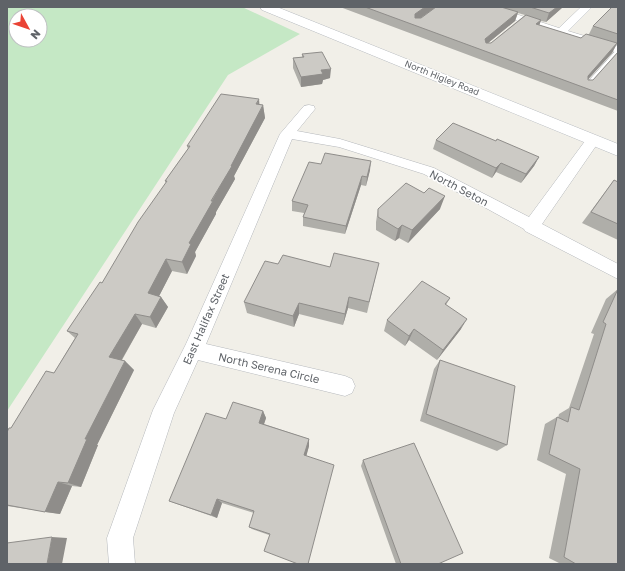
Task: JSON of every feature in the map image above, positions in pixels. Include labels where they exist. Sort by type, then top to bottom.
[{"type":"main road","name":"North Higley Road","points":[[266,7],[618,150]]},
{"type":"street","points":[[484,7],[520,22],[561,32],[618,50]]},
{"type":"street","points":[[561,32],[587,7]]},
{"type":"street","name":"East Halifax Street","points":[[122,564],[120,538],[164,410],[193,350],[287,134],[309,109]]},
{"type":"street","name":"North Seton","points":[[287,134],[340,143],[388,157],[428,171],[618,272]]},
{"type":"street","points":[[531,227],[593,140]]},
{"type":"street","name":"North Serena Circle","points":[[193,350],[345,386]]},
{"type":"lane","points":[[586,87],[618,50]]},
{"type":"green space","points":[[7,7],[242,7],[300,34],[228,75],[7,411]]},
{"type":"building","points":[[365,7],[425,7],[415,14],[415,18],[421,18],[436,7],[501,7],[518,12],[485,39],[486,43],[491,43],[526,15],[541,20],[536,24],[581,38],[586,34],[617,43],[588,76],[588,80],[593,80],[618,52],[618,100]]},
{"type":"building","points":[[530,7],[557,7],[549,13]]},
{"type":"building","points":[[612,7],[618,7],[618,34],[593,26]]},
{"type":"building","points":[[322,52],[331,69],[321,70],[323,74],[301,77],[293,58],[304,57],[302,54]]},
{"type":"building","points":[[221,94],[259,99],[256,104],[263,105],[232,166],[211,201],[213,201],[189,243],[191,244],[182,262],[166,259],[148,293],[161,297],[150,317],[135,314],[109,357],[125,361],[85,439],[87,439],[68,483],[58,482],[45,512],[7,505],[7,432],[9,428],[11,428],[46,371],[54,373],[78,334],[67,331],[100,282],[102,283],[138,222],[190,146],[187,146]]},
{"type":"building","points":[[453,123],[496,141],[497,139],[539,157],[526,174],[501,163],[496,168],[436,140]]},
{"type":"building","points":[[325,153],[371,161],[367,177],[362,176],[346,226],[303,217],[308,205],[292,201],[309,162],[321,164]]},
{"type":"building","points":[[614,180],[618,182],[618,224],[591,212]]},
{"type":"building","points":[[406,183],[424,193],[429,188],[445,196],[412,230],[402,225],[398,229],[378,217],[378,209]]},
{"type":"building","points":[[334,253],[379,263],[369,302],[349,297],[345,314],[299,303],[293,316],[244,302],[265,261],[278,264],[283,255],[330,267]]},
{"type":"building","points":[[422,281],[450,298],[445,304],[467,319],[443,350],[414,329],[409,336],[387,320]]},
{"type":"building","points":[[618,289],[618,564],[576,564],[564,557],[580,469],[549,454],[557,417],[568,422],[571,407],[579,410],[606,324],[603,322]]},
{"type":"building","points":[[440,360],[515,386],[507,445],[426,414]]},
{"type":"building","points":[[233,402],[263,411],[259,423],[309,439],[304,455],[334,465],[308,564],[298,564],[264,551],[270,534],[249,527],[254,511],[217,499],[211,515],[169,501],[206,413],[226,419]]},
{"type":"building","points":[[414,443],[463,553],[438,564],[401,564],[363,460]]},
{"type":"building","points":[[52,537],[47,564],[7,564],[7,543]]}]
